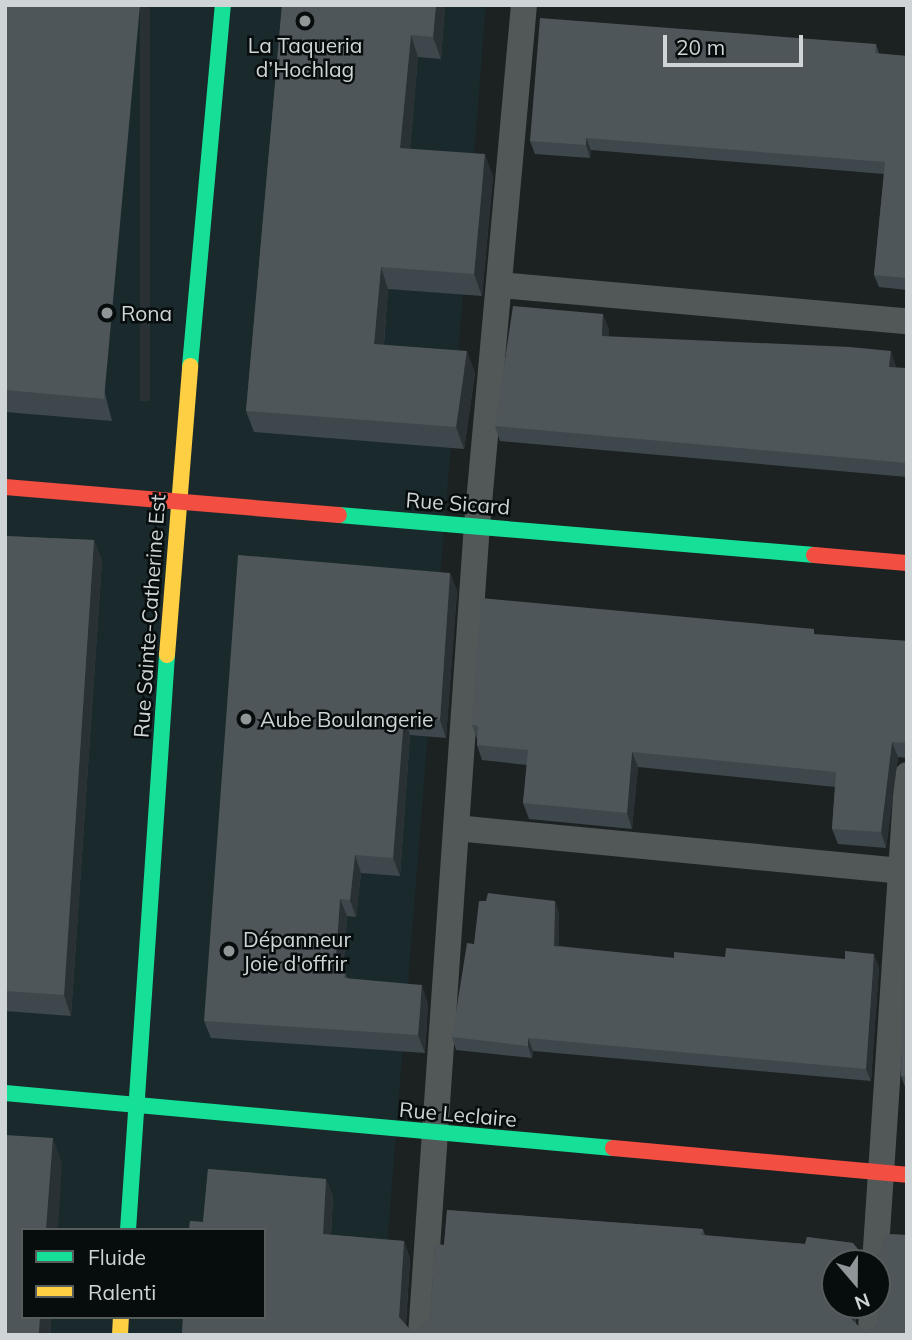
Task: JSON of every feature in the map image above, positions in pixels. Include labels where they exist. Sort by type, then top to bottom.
[{"type":"street","name":"Rue Sainte-Catherine Est","points":[[128,1228],[177,502],[223,5]]},
{"type":"street","name":"Rue Sicard","points":[[5,487],[907,563]]},
{"type":"street","name":"Rue Leclaire","points":[[5,1093],[907,1175]]},
{"type":"lane","points":[[421,1335],[477,525],[524,5]]},
{"type":"lane","points":[[500,285],[907,321]]},
{"type":"lane","points":[[875,1249],[907,775]]},
{"type":"lane","points":[[456,828],[901,871]]},
{"type":"shaded area","points":[[5,5],[486,5],[380,1335],[5,1335]]},
{"type":"building","points":[[5,5],[140,5],[104,399],[5,390]]},
{"type":"building","points":[[282,5],[436,5],[433,37],[411,35],[400,148],[485,154],[474,274],[381,267],[374,344],[467,351],[456,427],[246,411]]},
{"type":"building","points":[[540,18],[876,44],[875,53],[907,56],[907,278],[874,275],[885,162],[586,138],[586,145],[530,141]]},
{"type":"building","points":[[513,306],[603,314],[602,336],[891,351],[889,367],[907,368],[907,463],[495,426]]},
{"type":"building","points":[[5,536],[94,540],[64,995],[5,991]]},
{"type":"building","points":[[238,555],[450,573],[440,720],[404,717],[393,858],[355,855],[350,900],[340,899],[335,971],[345,972],[344,978],[422,985],[418,1035],[204,1021]]},
{"type":"building","points":[[481,598],[814,629],[814,634],[907,641],[907,743],[892,742],[881,832],[832,829],[836,772],[632,752],[627,813],[523,803],[528,750],[477,745],[478,726],[472,725]]},
{"type":"building","points":[[488,893],[555,901],[554,946],[674,958],[674,952],[725,957],[726,948],[845,959],[845,951],[874,954],[866,1069],[528,1038],[528,1046],[452,1037],[467,943],[474,944],[479,901],[486,901]]},
{"type":"building","points":[[907,938],[907,1077],[901,1076],[904,955]]},
{"type":"building","points":[[5,1135],[53,1138],[46,1228],[21,1228],[21,1319],[40,1319],[39,1335],[5,1335]]},
{"type":"building","points":[[208,1169],[326,1179],[323,1234],[404,1241],[399,1317],[413,1333],[430,1319],[435,1244],[444,1245],[447,1210],[703,1229],[701,1235],[805,1244],[807,1237],[853,1243],[858,1249],[821,1249],[821,1319],[852,1319],[865,1333],[878,1325],[878,1319],[891,1319],[891,1249],[882,1249],[886,1234],[907,1235],[907,1335],[182,1335],[183,1319],[266,1319],[266,1228],[189,1228],[190,1221],[203,1222]]},
{"type":"traffic: fast","points":[[190,366],[223,5]]},
{"type":"traffic: fast","points":[[339,515],[814,555]]},
{"type":"traffic: fast","points":[[128,1228],[167,655]]},
{"type":"traffic: fast","points":[[5,1093],[613,1148]]},
{"type":"traffic: slow","points":[[167,655],[190,366]]},
{"type":"traffic: slow","points":[[120,1335],[121,1319]]},
{"type":"traffic: jam","points":[[5,487],[339,515]]},
{"type":"traffic: jam","points":[[814,555],[907,563]]},
{"type":"traffic: jam","points":[[613,1148],[907,1175]]},
{"type":"place","name":"La Taqueria d’Hochlag","points":[[305,21]]},
{"type":"place","name":"Rona","points":[[107,313]]},
{"type":"place","name":"Aube Boulangerie","points":[[246,719]]},
{"type":"place","name":"Dépanneur Joie d'offrir","points":[[229,951]]}]
